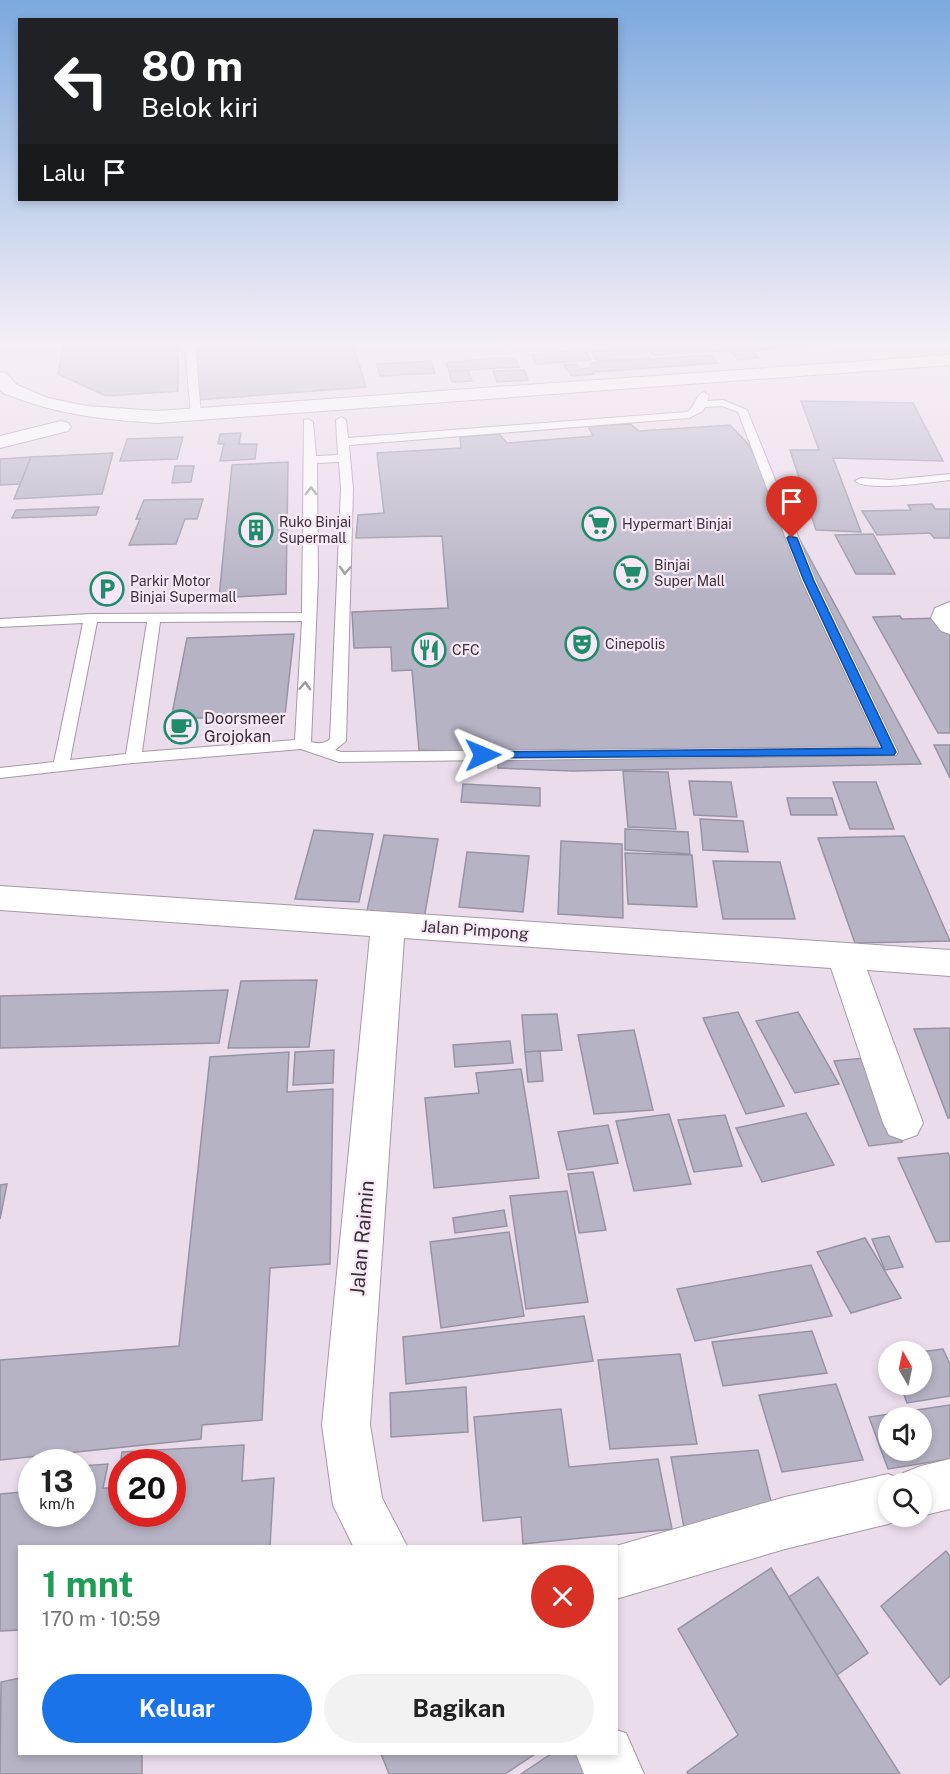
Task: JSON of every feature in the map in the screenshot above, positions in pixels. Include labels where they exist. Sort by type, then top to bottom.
[{"type":"main road","points":[[0,442],[61,427],[123,430],[238,427]]},
{"type":"main road","points":[[950,609],[944,613],[944,618],[950,626]]},
{"type":"main road","name":"Jalan Pimpong","points":[[0,898],[950,963]]},
{"type":"main road","name":"Jalan Raimin","points":[[380,1545],[358,1505],[346,1425],[388,924]]},
{"type":"main road","points":[[844,956],[903,1123]]},
{"type":"main road","points":[[932,1488],[950,1484]]},
{"type":"main road","points":[[618,1571],[785,1523],[878,1500]]},
{"type":"main road","points":[[606,1755],[615,1774]]},
{"type":"lane","points":[[303,744],[311,578],[311,460],[308,427]]},
{"type":"lane","points":[[320,750],[332,747],[338,741],[347,489],[342,427]]},
{"type":"lane","points":[[311,460],[345,450],[571,427]]},
{"type":"lane","points":[[0,773],[133,758],[303,744],[339,757],[890,752],[809,581],[749,427]]},
{"type":"lane","points":[[861,482],[890,483],[950,477]]},
{"type":"lane","points":[[0,623],[91,618],[309,616]]},
{"type":"lane","points":[[62,766],[91,618]]},
{"type":"lane","points":[[133,758],[154,618]]},
{"type":"building","name":"Binjai Super Mall","points":[[588,427],[634,427],[639,431],[732,427],[748,444],[921,764],[573,771],[498,768],[499,753],[419,750],[412,670],[392,671],[391,647],[354,648],[352,612],[448,608],[442,536],[356,538],[358,515],[384,513],[377,453],[461,448],[460,437],[499,434],[507,443],[593,436]]},
{"type":"building","points":[[810,427],[925,427],[943,461],[833,458],[861,532],[816,530],[790,450],[819,450]]},
{"type":"building","points":[[241,433],[239,444],[257,444],[255,459],[220,461],[224,444],[218,444],[220,434]]},
{"type":"building","points":[[183,437],[177,459],[120,461],[127,439]]},
{"type":"building","points":[[113,453],[102,494],[14,499],[31,457]]},
{"type":"building","points":[[31,457],[20,484],[0,485],[0,459]]},
{"type":"building","name":"Ruko Binjai Supermall","points":[[288,462],[286,594],[219,598],[232,465]]},
{"type":"building","points":[[175,466],[194,466],[191,482],[172,483]]},
{"type":"building","points":[[203,499],[197,519],[185,519],[176,544],[129,545],[140,519],[136,519],[144,500]]},
{"type":"building","points":[[932,504],[935,509],[950,509],[950,538],[934,538],[930,533],[877,535],[862,511],[911,510],[908,505]]},
{"type":"building","points":[[99,507],[96,515],[12,518],[16,510]]},
{"type":"building","points":[[873,534],[895,574],[856,574],[835,535]]},
{"type":"building","points":[[900,616],[902,619],[943,618],[950,630],[950,733],[938,733],[873,617]]},
{"type":"building","points":[[294,634],[285,715],[171,719],[187,638]]},
{"type":"building","points":[[934,745],[950,745],[950,778]]},
{"type":"building","points":[[623,771],[668,772],[676,829],[628,827]]},
{"type":"building","points":[[689,781],[731,782],[737,817],[694,815]]},
{"type":"building","points":[[833,782],[876,782],[894,829],[850,829]]},
{"type":"building","points":[[463,784],[540,788],[540,806],[461,802]]},
{"type":"building","points":[[787,798],[832,798],[837,815],[791,815]]},
{"type":"building","points":[[700,819],[743,821],[748,852],[703,850]]},
{"type":"building","points":[[625,829],[688,832],[690,854],[625,850]]},
{"type":"building","points":[[314,830],[373,834],[359,902],[295,899]]},
{"type":"building","points":[[384,835],[438,839],[424,919],[366,915]]},
{"type":"building","points":[[904,836],[950,941],[855,943],[818,838]]},
{"type":"building","points":[[561,841],[622,844],[623,918],[558,914]]},
{"type":"building","points":[[467,852],[529,856],[523,912],[459,907]]},
{"type":"building","points":[[625,853],[692,855],[697,907],[628,904]]},
{"type":"building","points":[[713,861],[780,862],[795,919],[723,919]]},
{"type":"building","points":[[317,980],[309,1047],[228,1048],[241,981]]},
{"type":"building","points":[[228,990],[219,1043],[0,1048],[0,996]]},
{"type":"building","points":[[738,1012],[784,1106],[746,1114],[703,1018]]},
{"type":"building","points":[[798,1012],[839,1084],[795,1093],[756,1021]]},
{"type":"building","points":[[557,1014],[562,1050],[525,1052],[522,1015]]},
{"type":"building","points":[[950,1028],[950,1118],[948,1118],[914,1029]]},
{"type":"building","points":[[634,1030],[653,1110],[594,1114],[578,1035]]},
{"type":"building","points":[[510,1041],[513,1063],[455,1067],[453,1045]]},
{"type":"building","points":[[334,1050],[333,1083],[293,1085],[295,1052]]},
{"type":"building","points":[[540,1051],[543,1081],[528,1082],[525,1052]]},
{"type":"building","points":[[289,1052],[287,1092],[333,1089],[330,1264],[270,1268],[262,1420],[202,1425],[201,1439],[96,1450],[18,1449],[18,1458],[0,1460],[0,1360],[179,1346],[210,1057]]},
{"type":"building","points":[[865,1058],[902,1142],[869,1146],[834,1061]]},
{"type":"building","points":[[521,1069],[539,1178],[434,1188],[425,1098],[479,1093],[476,1073]]},
{"type":"building","points":[[806,1113],[834,1165],[762,1182],[736,1128]]},
{"type":"building","points":[[669,1114],[691,1184],[634,1191],[616,1121]]},
{"type":"building","points":[[725,1115],[742,1166],[694,1172],[678,1120]]},
{"type":"building","points":[[608,1125],[618,1163],[567,1170],[558,1132]]},
{"type":"building","points":[[948,1153],[950,1157],[950,1241],[936,1242],[898,1158]]},
{"type":"building","points":[[593,1172],[606,1230],[579,1233],[568,1174]]},
{"type":"building","points":[[7,1184],[0,1219],[0,1185]]},
{"type":"building","points":[[567,1191],[588,1302],[526,1309],[510,1196]]},
{"type":"building","points":[[504,1210],[507,1226],[455,1233],[453,1218]]},
{"type":"building","points":[[509,1232],[524,1316],[441,1328],[430,1242]]},
{"type":"building","points":[[889,1236],[903,1267],[885,1270],[872,1239]]},
{"type":"building","points":[[865,1238],[901,1298],[851,1313],[817,1252]]},
{"type":"building","points":[[811,1265],[832,1316],[695,1341],[677,1289]]},
{"type":"building","points":[[584,1316],[593,1361],[406,1384],[403,1337]]},
{"type":"building","points":[[812,1331],[827,1373],[723,1386],[712,1342]]},
{"type":"building","points":[[943,1349],[950,1364],[950,1396],[907,1403],[904,1395],[932,1395],[932,1350]]},
{"type":"building","points":[[680,1354],[697,1444],[610,1449],[598,1360]]},
{"type":"building","points":[[836,1384],[863,1460],[782,1472],[759,1395]]},
{"type":"building","points":[[466,1387],[468,1432],[391,1437],[390,1393]]},
{"type":"building","points":[[950,1405],[950,1459],[888,1469],[885,1461],[932,1461],[932,1408]]},
{"type":"building","points":[[561,1409],[569,1467],[658,1459],[672,1529],[523,1544],[521,1517],[483,1521],[474,1417]]},
{"type":"building","points":[[878,1416],[878,1442],[869,1417]]},
{"type":"building","points":[[244,1445],[242,1481],[274,1478],[270,1545],[18,1545],[18,1630],[0,1631],[0,1494],[18,1492],[18,1527],[96,1527],[96,1465],[108,1464],[103,1488],[108,1488],[108,1527],[186,1527],[186,1449],[174,1449]]},
{"type":"building","points":[[758,1450],[777,1525],[685,1533],[671,1457]]},
{"type":"building","points":[[946,1551],[950,1556],[950,1676],[940,1685],[881,1606]]},
{"type":"building","points":[[771,1568],[900,1774],[688,1774],[687,1772],[738,1735],[678,1629]]},
{"type":"building","points":[[818,1577],[868,1653],[837,1675],[789,1597]]},
{"type":"building","points":[[18,1678],[18,1755],[142,1755],[142,1774],[0,1774],[1,1682]]},
{"type":"building","points":[[381,1755],[534,1755],[505,1774],[389,1774]]},
{"type":"building","points":[[550,1755],[576,1755],[586,1774],[521,1774]]},
{"type":"place","name":"Hypermart Binjai","points":[[599,524]]},
{"type":"place","name":"Ruko Binjai Supermall","points":[[256,530]]},
{"type":"place","name":"Binjai Super Mall","points":[[631,573]]},
{"type":"place","name":"Parkir Motor Binjai Supermall","points":[[107,589]]},
{"type":"place","name":"Cinepolis","points":[[582,644]]},
{"type":"place","name":"CFC","points":[[429,650]]},
{"type":"place","name":"Doorsmeer Grojokan","points":[[181,727]]},
{"type":"route","points":[[483,755],[890,752],[809,581],[792,538]]}]
